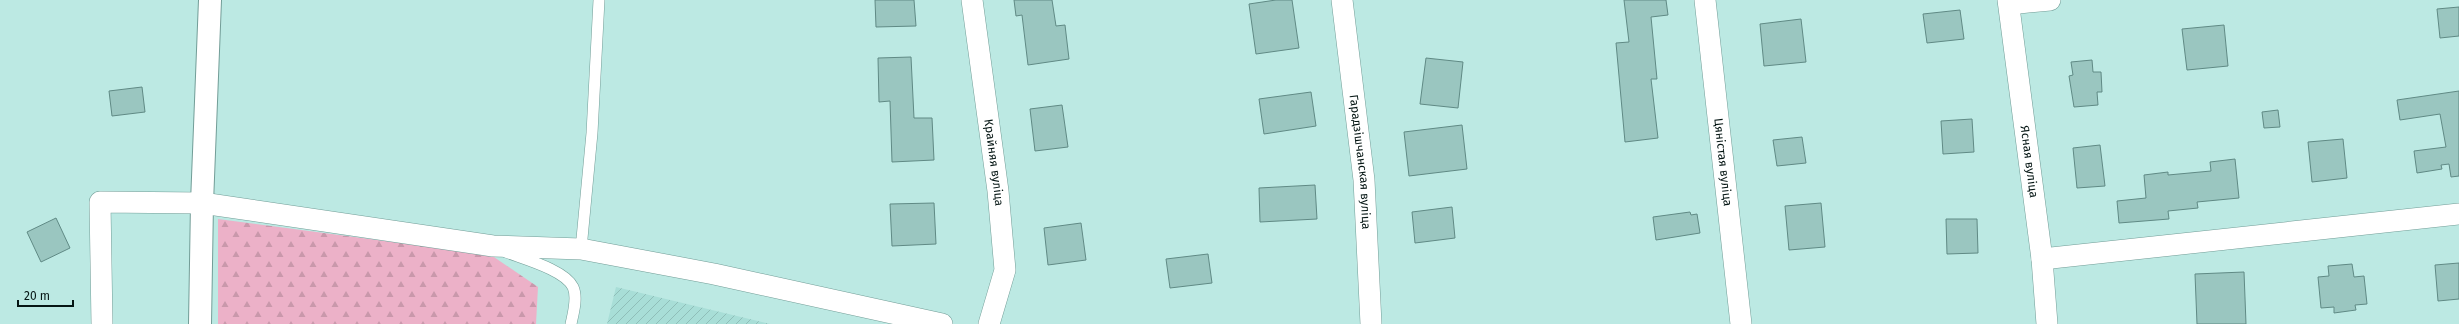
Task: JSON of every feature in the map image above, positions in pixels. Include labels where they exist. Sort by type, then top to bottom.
[{"type":"main road","points":[[200,324],[202,203],[210,0]]},
{"type":"street","name":"Крайняя вуліца","points":[[972,0],[998,191],[1005,270],[989,324]]},
{"type":"street","name":"Гарадзішчанская вуліца","points":[[1342,0],[1364,180],[1371,324]]},
{"type":"street","name":"Цяністая вуліца","points":[[1705,0],[1741,324]]},
{"type":"street","points":[[2009,2],[2050,0]]},
{"type":"street","name":"Ясная вуліца","points":[[2009,2],[2042,259],[2047,324]]},
{"type":"street","points":[[102,324],[100,202],[202,203],[493,246],[580,249],[714,274],[942,324]]},
{"type":"street","points":[[2042,259],[2459,214]]},
{"type":"lane","points":[[580,249],[592,133],[599,0]]},
{"type":"lane","points":[[493,246],[561,274],[574,288],[575,306],[571,324]]},
{"type":"shaded area","points":[[616,287],[770,324],[607,324]]},
{"type":"green space","points":[[218,219],[491,255],[538,287],[536,324],[218,324]]},
{"type":"building","points":[[875,0],[914,0],[916,26],[876,27]]},
{"type":"building","points":[[1014,0],[1052,0],[1056,26],[1065,25],[1069,59],[1028,65],[1022,15],[1016,16]]},
{"type":"building","points":[[1276,0],[1292,0],[1299,48],[1256,54],[1249,4]]},
{"type":"building","points":[[1624,0],[1666,0],[1668,15],[1651,17],[1657,79],[1651,79],[1658,138],[1625,142],[1616,43],[1629,42]]},
{"type":"building","points":[[2459,7],[2459,36],[2440,38],[2437,9]]},
{"type":"building","points":[[1960,10],[1964,39],[1927,43],[1923,14]]},
{"type":"building","points":[[1801,19],[1806,62],[1764,66],[1760,24]]},
{"type":"building","points":[[2224,25],[2228,66],[2187,70],[2182,29]]},
{"type":"building","points":[[911,57],[914,118],[932,118],[934,160],[892,162],[890,101],[879,102],[878,58]]},
{"type":"building","points":[[1426,58],[1463,62],[1458,108],[1420,104]]},
{"type":"building","points":[[2092,60],[2093,72],[2101,72],[2102,92],[2097,92],[2098,105],[2074,107],[2069,76],[2073,75],[2071,62]]},
{"type":"building","points":[[142,87],[145,112],[112,116],[109,91]]},
{"type":"building","points":[[2459,91],[2459,176],[2451,177],[2449,164],[2441,165],[2442,169],[2417,173],[2414,151],[2446,147],[2440,114],[2400,120],[2397,100]]},
{"type":"building","points":[[1311,92],[1316,126],[1264,134],[1259,99]]},
{"type":"building","points":[[1062,105],[1068,147],[1035,151],[1030,109]]},
{"type":"building","points":[[2278,110],[2280,127],[2264,128],[2262,112]]},
{"type":"building","points":[[1972,119],[1974,152],[1943,154],[1941,121]]},
{"type":"building","points":[[1462,125],[1467,169],[1409,176],[1404,132]]},
{"type":"building","points":[[1802,137],[1806,163],[1777,166],[1773,140]]},
{"type":"building","points":[[2343,139],[2347,178],[2312,182],[2308,142]]},
{"type":"building","points":[[2100,145],[2105,186],[2077,188],[2073,148]]},
{"type":"building","points":[[2235,159],[2239,198],[2197,202],[2198,208],[2168,211],[2169,219],[2119,223],[2117,201],[2146,198],[2144,175],[2168,172],[2168,175],[2211,171],[2210,162]]},
{"type":"building","points":[[1315,185],[1317,219],[1260,222],[1259,188]]},
{"type":"building","points":[[934,203],[936,244],[892,246],[890,204]]},
{"type":"building","points":[[1821,203],[1825,247],[1789,250],[1785,206]]},
{"type":"building","points":[[1452,207],[1455,238],[1415,243],[1412,212]]},
{"type":"building","points":[[1690,212],[1691,215],[1697,214],[1700,233],[1656,240],[1653,217]]},
{"type":"building","points":[[56,218],[70,248],[41,262],[27,232]]},
{"type":"building","points":[[1946,219],[1977,219],[1978,253],[1947,254]]},
{"type":"building","points":[[1081,223],[1086,260],[1048,265],[1044,228]]},
{"type":"building","points":[[1208,254],[1212,283],[1170,288],[1166,259]]},
{"type":"building","points":[[2459,263],[2459,299],[2438,301],[2435,265]]},
{"type":"building","points":[[2352,264],[2354,277],[2364,276],[2367,304],[2355,305],[2356,310],[2334,313],[2334,307],[2321,308],[2318,277],[2329,276],[2328,266]]},
{"type":"building","points":[[2244,272],[2246,324],[2197,324],[2195,274]]}]
